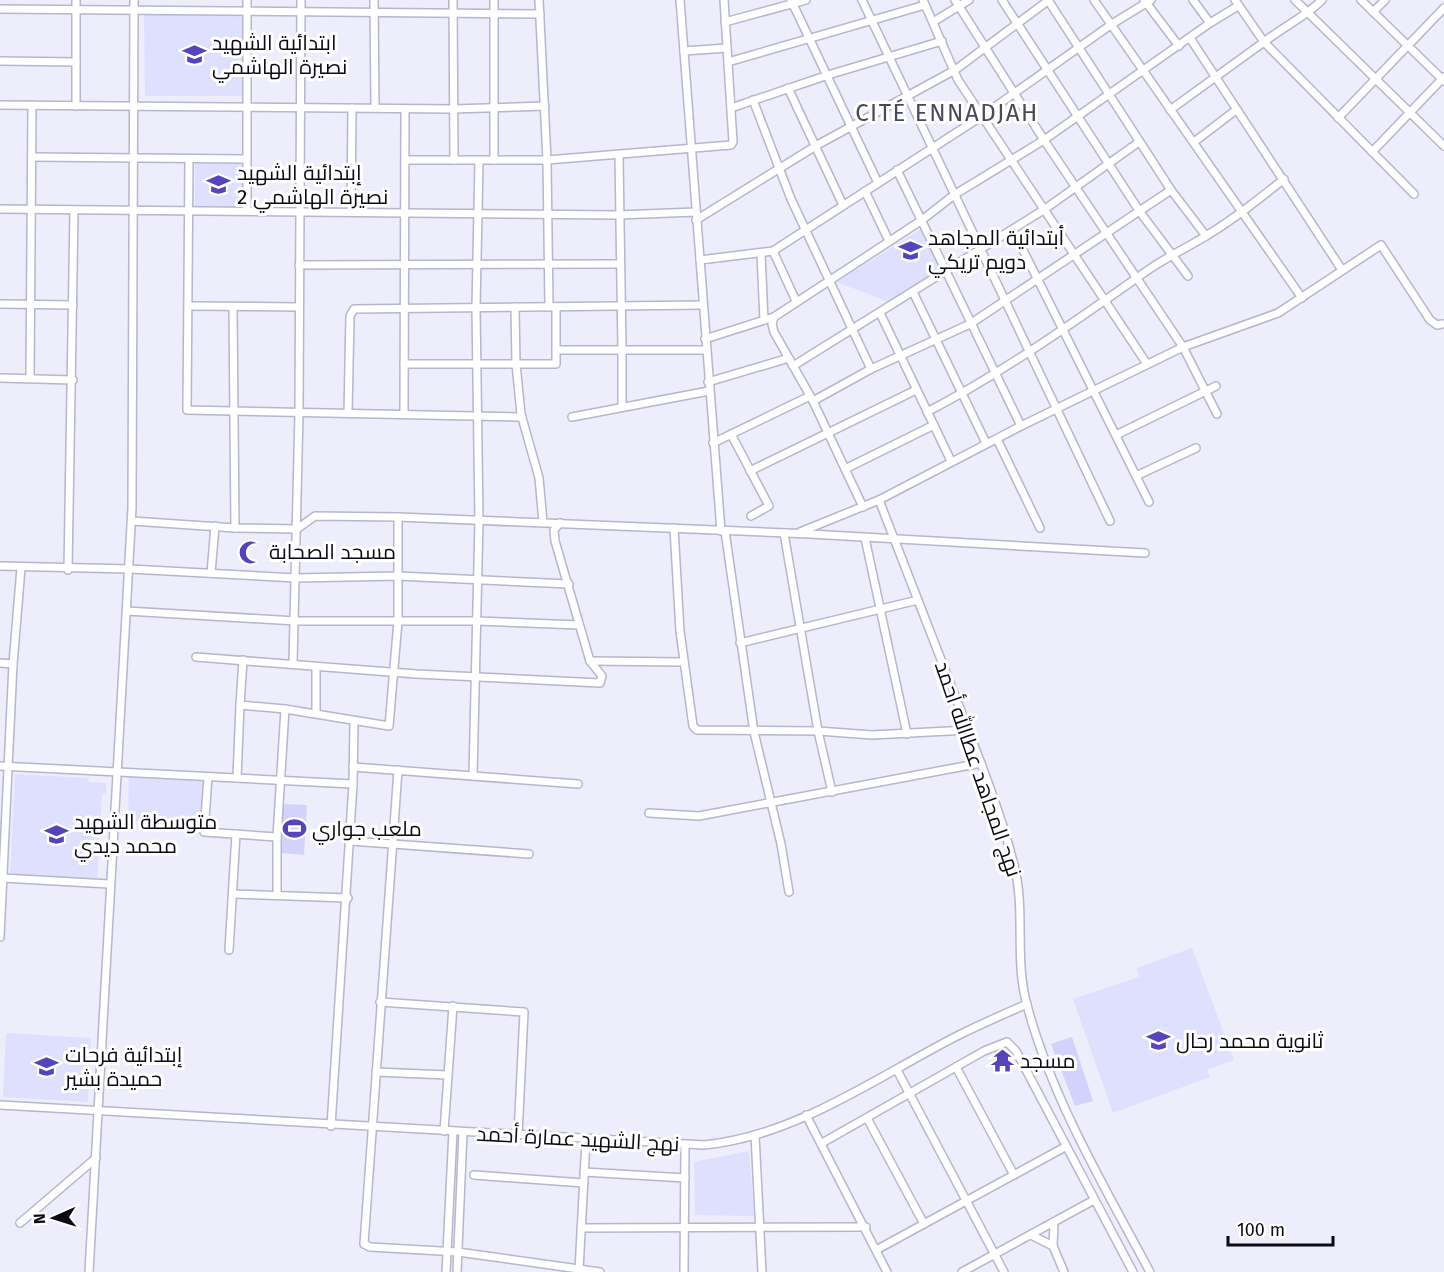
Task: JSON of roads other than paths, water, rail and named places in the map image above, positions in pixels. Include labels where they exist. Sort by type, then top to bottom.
[{"type":"street","points":[[27,0],[28,9]]},
{"type":"street","points":[[76,0],[76,106]]},
{"type":"street","points":[[89,1272],[109,884],[132,521],[135,0]]},
{"type":"street","points":[[247,0],[247,211]]},
{"type":"street","points":[[293,663],[296,621],[299,413],[301,0]]},
{"type":"street","points":[[374,0],[375,108]]},
{"type":"street","points":[[453,0],[454,160]]},
{"type":"street","points":[[494,0],[494,160]]},
{"type":"street","points":[[404,364],[556,364],[557,351],[548,264],[547,160],[539,0]]},
{"type":"street","points":[[680,0],[708,382],[723,531],[754,732],[789,892]]},
{"type":"street","points":[[405,160],[547,160],[619,156],[732,144],[724,0]]},
{"type":"street","points":[[725,22],[806,0]]},
{"type":"street","points":[[862,0],[1110,520]]},
{"type":"street","points":[[933,22],[958,3],[969,0]]},
{"type":"street","points":[[1002,0],[1140,212],[1188,276]]},
{"type":"street","points":[[0,209],[696,216],[779,170],[851,126],[955,70],[1048,0],[1171,190],[1206,236]]},
{"type":"street","points":[[1094,0],[1302,298]]},
{"type":"street","points":[[1193,0],[1210,23]]},
{"type":"street","points":[[1295,0],[1444,146]]},
{"type":"street","points":[[1170,110],[1322,0]]},
{"type":"street","points":[[1360,0],[1443,79],[1372,152]]},
{"type":"street","points":[[1373,12],[1385,0]]},
{"type":"street","points":[[700,260],[773,251],[982,116],[1148,1],[1179,46]]},
{"type":"street","points":[[792,2],[878,183]]},
{"type":"street","points":[[728,62],[872,21],[924,3],[958,80],[1045,209],[1103,302],[1147,364]]},
{"type":"street","points":[[958,3],[1044,140],[1183,347],[1217,414]]},
{"type":"street","points":[[705,339],[774,317],[922,220],[954,195],[1078,117],[1237,3],[1264,42],[1414,194]]},
{"type":"street","points":[[1338,118],[1444,8]]},
{"type":"street","points":[[0,9],[247,9],[540,14]]},
{"type":"street","points":[[1190,38],[1342,270]]},
{"type":"street","points":[[731,108],[828,75],[942,41]]},
{"type":"street","points":[[684,51],[727,48]]},
{"type":"street","points":[[0,61],[76,62]]},
{"type":"street","points":[[788,88],[843,206]]},
{"type":"street","points":[[753,100],[779,170],[871,369]]},
{"type":"street","points":[[0,105],[405,109],[545,106]]},
{"type":"street","points":[[30,378],[32,105]]},
{"type":"street","points":[[351,212],[352,108]]},
{"type":"street","points":[[404,413],[405,109]]},
{"type":"street","points":[[1194,142],[1236,110]]},
{"type":"street","points":[[794,366],[980,248],[1013,230],[1077,188],[1139,142]]},
{"type":"street","points":[[619,156],[622,407]]},
{"type":"street","points":[[32,157],[246,159]]},
{"type":"street","points":[[189,159],[187,411],[404,413],[522,417]]},
{"type":"street","points":[[473,776],[480,520],[476,308],[479,160]]},
{"type":"street","points":[[897,170],[1021,426]]},
{"type":"street","points":[[927,412],[962,394],[1064,329],[1172,254],[1206,236],[1243,211],[1284,179]]},
{"type":"street","points":[[713,443],[970,324],[1171,190]]},
{"type":"street","points":[[865,191],[889,241]]},
{"type":"street","points":[[68,570],[74,211]]},
{"type":"street","points":[[1013,230],[1149,502]]},
{"type":"street","points":[[795,533],[879,500],[951,461],[1183,347],[1260,321],[1302,298],[1381,245],[1430,320],[1437,325],[1443,324]]},
{"type":"street","points":[[773,251],[796,301]]},
{"type":"street","points":[[761,254],[764,320]]},
{"type":"street","points":[[299,265],[620,264]]},
{"type":"street","points":[[913,292],[987,443]]},
{"type":"street","points":[[0,304],[73,305]]},
{"type":"street","points":[[348,413],[351,311],[357,308],[703,305]]},
{"type":"street","points":[[189,306],[299,307]]},
{"type":"street","points":[[233,307],[235,528]]},
{"type":"street","points":[[515,308],[516,364],[522,417],[540,478],[543,522]]},
{"type":"street","points":[[880,313],[951,461]]},
{"type":"street","points":[[774,317],[772,327],[811,398],[863,507]]},
{"type":"street","points":[[557,351],[706,350]]},
{"type":"street","points":[[708,382],[789,358]]},
{"type":"street","points":[[0,378],[72,380]]},
{"type":"street","points":[[1116,435],[1216,386]]},
{"type":"street","points":[[750,471],[916,390]]},
{"type":"street","points":[[572,417],[709,391]]},
{"type":"street","points":[[845,469],[934,425]]},
{"type":"street","points":[[731,434],[769,506],[751,516]]},
{"type":"street","points":[[997,439],[1040,528]]},
{"type":"street","points":[[1136,476],[1196,448]]},
{"type":"street","name":"نهج المجاهد عطاالله أحمد","points":[[879,500],[981,764],[1016,875],[1021,975],[1027,1004],[1056,1086],[1081,1141],[1150,1272]]},
{"type":"street","points":[[132,521],[235,528],[297,529],[315,516],[398,517],[795,533],[1145,553]]},
{"type":"street","points":[[240,705],[316,713],[388,726],[398,621],[398,517]]},
{"type":"street","points":[[196,657],[293,663],[316,667],[600,683],[602,676],[590,661],[555,541],[554,530],[560,523]]},
{"type":"street","points":[[212,573],[215,526]]},
{"type":"street","points":[[674,528],[680,631],[693,726],[703,731],[818,731],[872,735],[968,730]]},
{"type":"street","points":[[784,533],[818,731],[832,792]]},
{"type":"street","points":[[865,538],[907,734]]},
{"type":"street","points":[[0,566],[68,570],[130,569],[296,578],[398,576],[478,578],[569,584]]},
{"type":"street","points":[[0,937],[4,766],[21,568]]},
{"type":"street","points":[[740,643],[918,600]]},
{"type":"street","points":[[127,611],[296,621],[477,621],[579,625]]},
{"type":"street","points":[[237,778],[243,660]]},
{"type":"street","points":[[590,661],[684,662]]},
{"type":"street","points":[[0,663],[13,664]]},
{"type":"street","points":[[316,667],[316,713]]},
{"type":"street","points":[[277,894],[277,837],[285,709]]},
{"type":"street","points":[[331,1126],[348,898],[354,721]]},
{"type":"street","points":[[650,813],[699,816],[981,764]]},
{"type":"street","points":[[4,766],[353,784]]},
{"type":"street","points":[[353,767],[578,784]]},
{"type":"street","points":[[398,771],[364,1244],[370,1247],[458,1252],[600,1272]]},
{"type":"street","points":[[208,777],[204,832],[277,837]]},
{"type":"street","points":[[229,950],[236,834]]},
{"type":"street","points":[[351,841],[529,854]]},
{"type":"street","points":[[3,878],[109,884]]},
{"type":"street","points":[[233,894],[348,898]]},
{"type":"street","points":[[380,1002],[524,1012],[518,1135]]},
{"type":"street","name":"نهج الشهيد عمارة أحمد","points":[[0,1105],[685,1146],[722,1143],[755,1136],[806,1115],[897,1070],[959,1035],[1027,1004]]},
{"type":"street","points":[[444,1131],[453,1006]]},
{"type":"street","points":[[822,1143],[999,1043],[1010,1044],[1133,1272]]},
{"type":"street","points":[[956,1067],[1014,1175]]},
{"type":"street","points":[[897,1070],[1004,1272]]},
{"type":"street","points":[[376,1072],[447,1074]]},
{"type":"street","points":[[806,1115],[878,1249],[887,1272]]},
{"type":"street","points":[[867,1118],[924,1224]]},
{"type":"street","points":[[446,1272],[453,1131]]},
{"type":"street","points":[[457,1272],[463,1132]]},
{"type":"street","points":[[755,1136],[762,1272]]},
{"type":"street","points":[[579,1270],[586,1140]]},
{"type":"street","points":[[684,1272],[685,1146]]},
{"type":"street","points":[[878,1249],[1065,1147]]},
{"type":"street","points":[[20,1223],[96,1158]]},
{"type":"street","points":[[584,1172],[685,1178]]},
{"type":"street","points":[[474,1175],[584,1183]]},
{"type":"street","points":[[962,1272],[1094,1200]]},
{"type":"street","points":[[1054,1222],[1053,1246],[1064,1272]]},
{"type":"street","points":[[581,1228],[866,1227]]},
{"type":"street","points":[[1031,1235],[1053,1246]]},
{"type":"place","name":"ابتدائية الشهيد نصيرة الهاشمي","points":[[194,55]]},
{"type":"place","name":"إبتدائية الشهيد نصيرة الهاشمي 2","points":[[219,185]]},
{"type":"place","name":"أبتدائية المجاهد دويم تريكي","points":[[910,250]]},
{"type":"place","name":"مسجد الصحابة","points":[[251,552]]},
{"type":"place","name":"ملعب جواري","points":[[294,829]]},
{"type":"place","name":"متوسطة الشهيد محمد ديدي","points":[[56,834]]},
{"type":"place","name":"ثانوية محمد رحال","points":[[1158,1041]]},
{"type":"place","name":"مسجد","points":[[1002,1061]]},
{"type":"place","name":"إبتدائية فرحات حميدة بشير","points":[[47,1067]]},
{"type":"district","name":"CITÉ ENNADJAH","points":[[947,113]]}]
